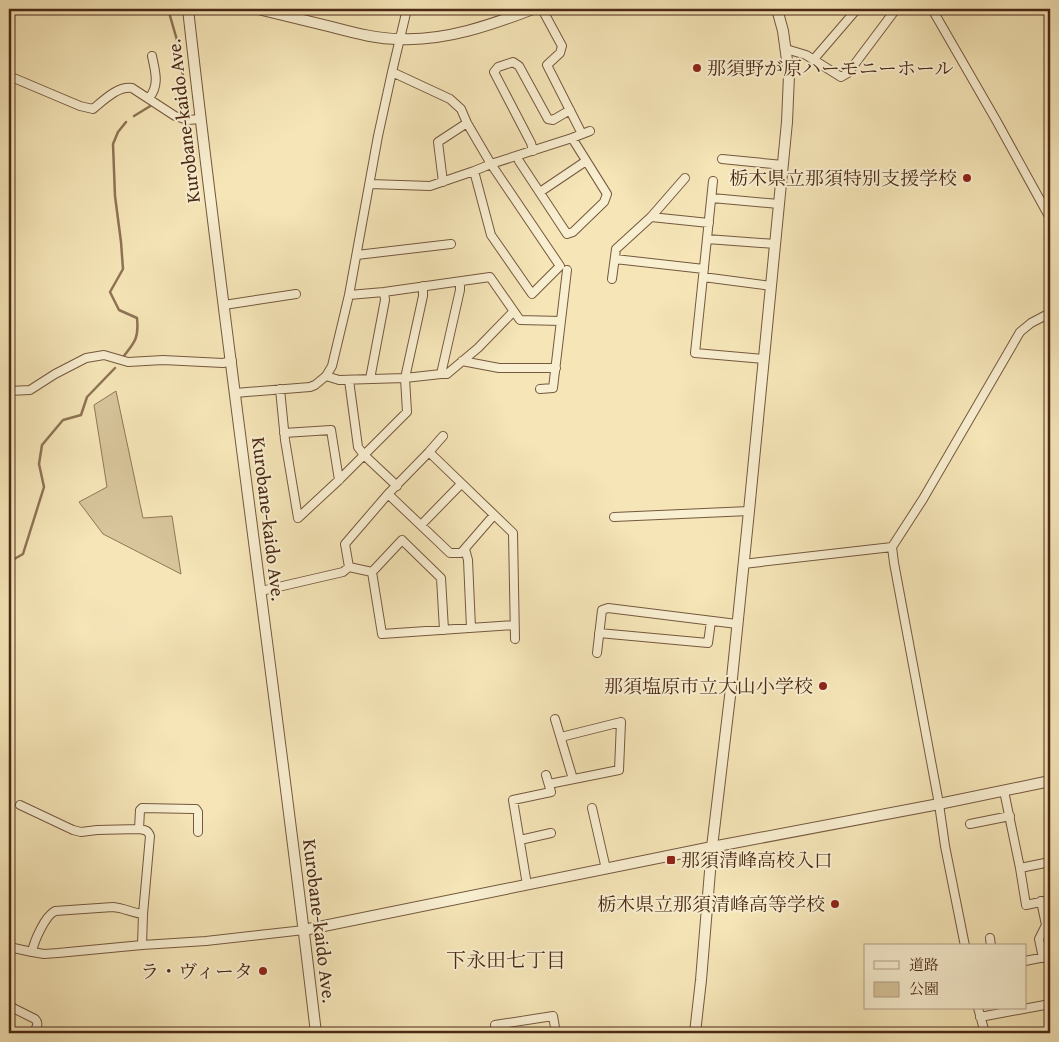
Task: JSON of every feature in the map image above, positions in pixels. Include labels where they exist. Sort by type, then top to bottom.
[{"type":"street","name":"Kurobane-kaido Ave.","points":[[188,9],[200,119],[316,1033]]},
{"type":"street","points":[[235,392],[310,387],[326,376],[332,366],[350,295],[378,136],[407,9]]},
{"type":"street","points":[[265,10],[365,35],[400,40],[429,38],[468,31],[514,12],[533,9]]},
{"type":"street","points":[[370,184],[430,186],[586,132],[570,110],[547,65],[560,53],[562,46],[542,9]]},
{"type":"street","points":[[695,1033],[712,847],[749,511],[787,122],[789,75],[778,9]]},
{"type":"street","points":[[814,60],[857,9]]},
{"type":"street","points":[[786,49],[806,55],[840,77],[848,73],[896,9]]},
{"type":"street","points":[[932,9],[1050,218]]},
{"type":"street","points":[[149,98],[156,86],[152,56]]},
{"type":"street","points":[[533,151],[531,143],[494,72],[498,67],[513,62],[519,66],[548,119],[553,120],[570,110]]},
{"type":"street","points":[[392,72],[450,100],[461,109],[491,164],[560,266],[532,294],[491,235],[474,171]]},
{"type":"street","points":[[9,76],[80,106],[92,109],[116,91],[127,87],[132,88],[175,116],[188,120],[200,119]]},
{"type":"street","points":[[443,182],[438,142],[467,123]]},
{"type":"street","points":[[517,156],[567,234],[573,232],[604,202],[607,194],[572,138]]},
{"type":"street","points":[[722,159],[783,165]]},
{"type":"street","points":[[540,192],[586,161]]},
{"type":"street","points":[[612,279],[616,249],[650,217],[685,178]]},
{"type":"street","points":[[714,181],[695,353],[764,359]]},
{"type":"street","points":[[712,198],[779,204]]},
{"type":"street","points":[[650,217],[709,223]]},
{"type":"street","points":[[707,239],[776,244]]},
{"type":"street","points":[[357,255],[451,244]]},
{"type":"street","points":[[615,259],[704,269]]},
{"type":"street","points":[[540,389],[554,388],[567,270]]},
{"type":"street","points":[[350,295],[490,277],[520,320],[561,321]]},
{"type":"street","points":[[703,278],[771,286]]},
{"type":"street","points":[[441,374],[460,290],[460,282]]},
{"type":"street","points":[[280,389],[284,433],[298,518],[407,412],[405,378],[423,286]]},
{"type":"street","points":[[370,379],[385,300],[384,292]]},
{"type":"street","points":[[224,305],[296,294]]},
{"type":"street","points":[[326,376],[339,380],[348,380],[447,374],[478,348],[514,312]]},
{"type":"street","points":[[965,944],[892,547],[923,499],[1020,332],[1031,323],[1050,314]]},
{"type":"street","points":[[9,391],[30,390],[86,358],[104,355],[128,362],[162,360],[232,361]]},
{"type":"street","points":[[462,361],[498,368],[556,368]]},
{"type":"street","points":[[348,380],[358,447],[397,486]]},
{"type":"street","points":[[284,433],[330,430],[339,480]]},
{"type":"street","points":[[349,567],[345,544],[442,436]]},
{"type":"street","points":[[429,452],[513,532],[515,639]]},
{"type":"street","points":[[421,525],[461,484]]},
{"type":"street","points":[[388,494],[450,553],[461,552],[465,549],[494,515]]},
{"type":"street","points":[[614,517],[749,511]]},
{"type":"street","points":[[372,572],[402,540],[441,578],[444,630]]},
{"type":"street","points":[[743,564],[892,547]]},
{"type":"street","points":[[465,549],[468,560],[471,628]]},
{"type":"street","points":[[261,591],[343,572],[349,567]]},
{"type":"street","points":[[349,567],[372,572]]},
{"type":"street","points":[[372,572],[382,634],[514,625]]},
{"type":"street","points":[[597,652],[602,610],[608,608],[737,624]]},
{"type":"street","points":[[599,633],[708,643],[712,621]]},
{"type":"street","points":[[555,719],[573,779]]},
{"type":"street","points":[[549,784],[619,770],[621,722],[561,738]]},
{"type":"street","points":[[527,885],[514,800],[551,792],[546,775]]},
{"type":"street","points":[[9,947],[44,954],[206,941],[304,930],[606,868],[1050,781]]},
{"type":"street","points":[[1004,791],[1026,905],[1050,900]]},
{"type":"street","points":[[20,805],[81,832],[97,830],[146,830],[150,836],[142,945]]},
{"type":"street","points":[[139,829],[140,810],[142,808],[193,809],[198,812],[198,832]]},
{"type":"street","points":[[592,808],[606,868]]},
{"type":"street","points":[[970,824],[1010,816]]},
{"type":"street","points":[[520,840],[551,833]]},
{"type":"street","points":[[1020,868],[1050,862]]},
{"type":"street","points":[[1026,961],[1046,957],[1039,939],[1046,925],[1041,902]]},
{"type":"street","points":[[32,952],[34,943],[54,910],[114,907],[143,914]]},
{"type":"street","points":[[1026,1008],[1050,1004]]},
{"type":"street","points":[[9,1006],[35,1019],[37,1022],[33,1033]]},
{"type":"street","points":[[978,1010],[985,1033]]},
{"type":"street","points":[[980,1017],[1018,1010]]},
{"type":"street","points":[[495,1024],[553,1016],[556,1033]]},
{"type":"green space","points":[[116,391],[143,518],[172,516],[181,574],[103,534],[79,502],[107,487],[94,405]]},
{"type":"waterway","points":[[168,9],[179,47],[184,84]]},
{"type":"waterway","points":[[134,116],[152,105]]},
{"type":"waterway","points":[[123,357],[135,339],[137,318],[119,310],[110,292],[123,269],[115,196],[113,144],[118,132],[126,122]]},
{"type":"waterway","points":[[9,562],[23,554],[44,487],[39,464],[42,445],[63,420],[81,415],[87,397],[115,368]]},
{"type":"place","name":"那須野が原ハーモニーホール","points":[[697,68]]},
{"type":"place","name":"栃木県立那須特別支援学校","points":[[967,178]]},
{"type":"place","name":"那須塩原市立大山小学校","points":[[823,686]]},
{"type":"place","name":"那須清峰高校入口","points":[[671,860]]},
{"type":"place","name":"栃木県立那須清峰高等学校","points":[[835,904]]},
{"type":"place","name":"ラ・ヴィータ","points":[[263,971]]},
{"type":"district","name":"下永田七丁目","points":[[506,960]]}]
